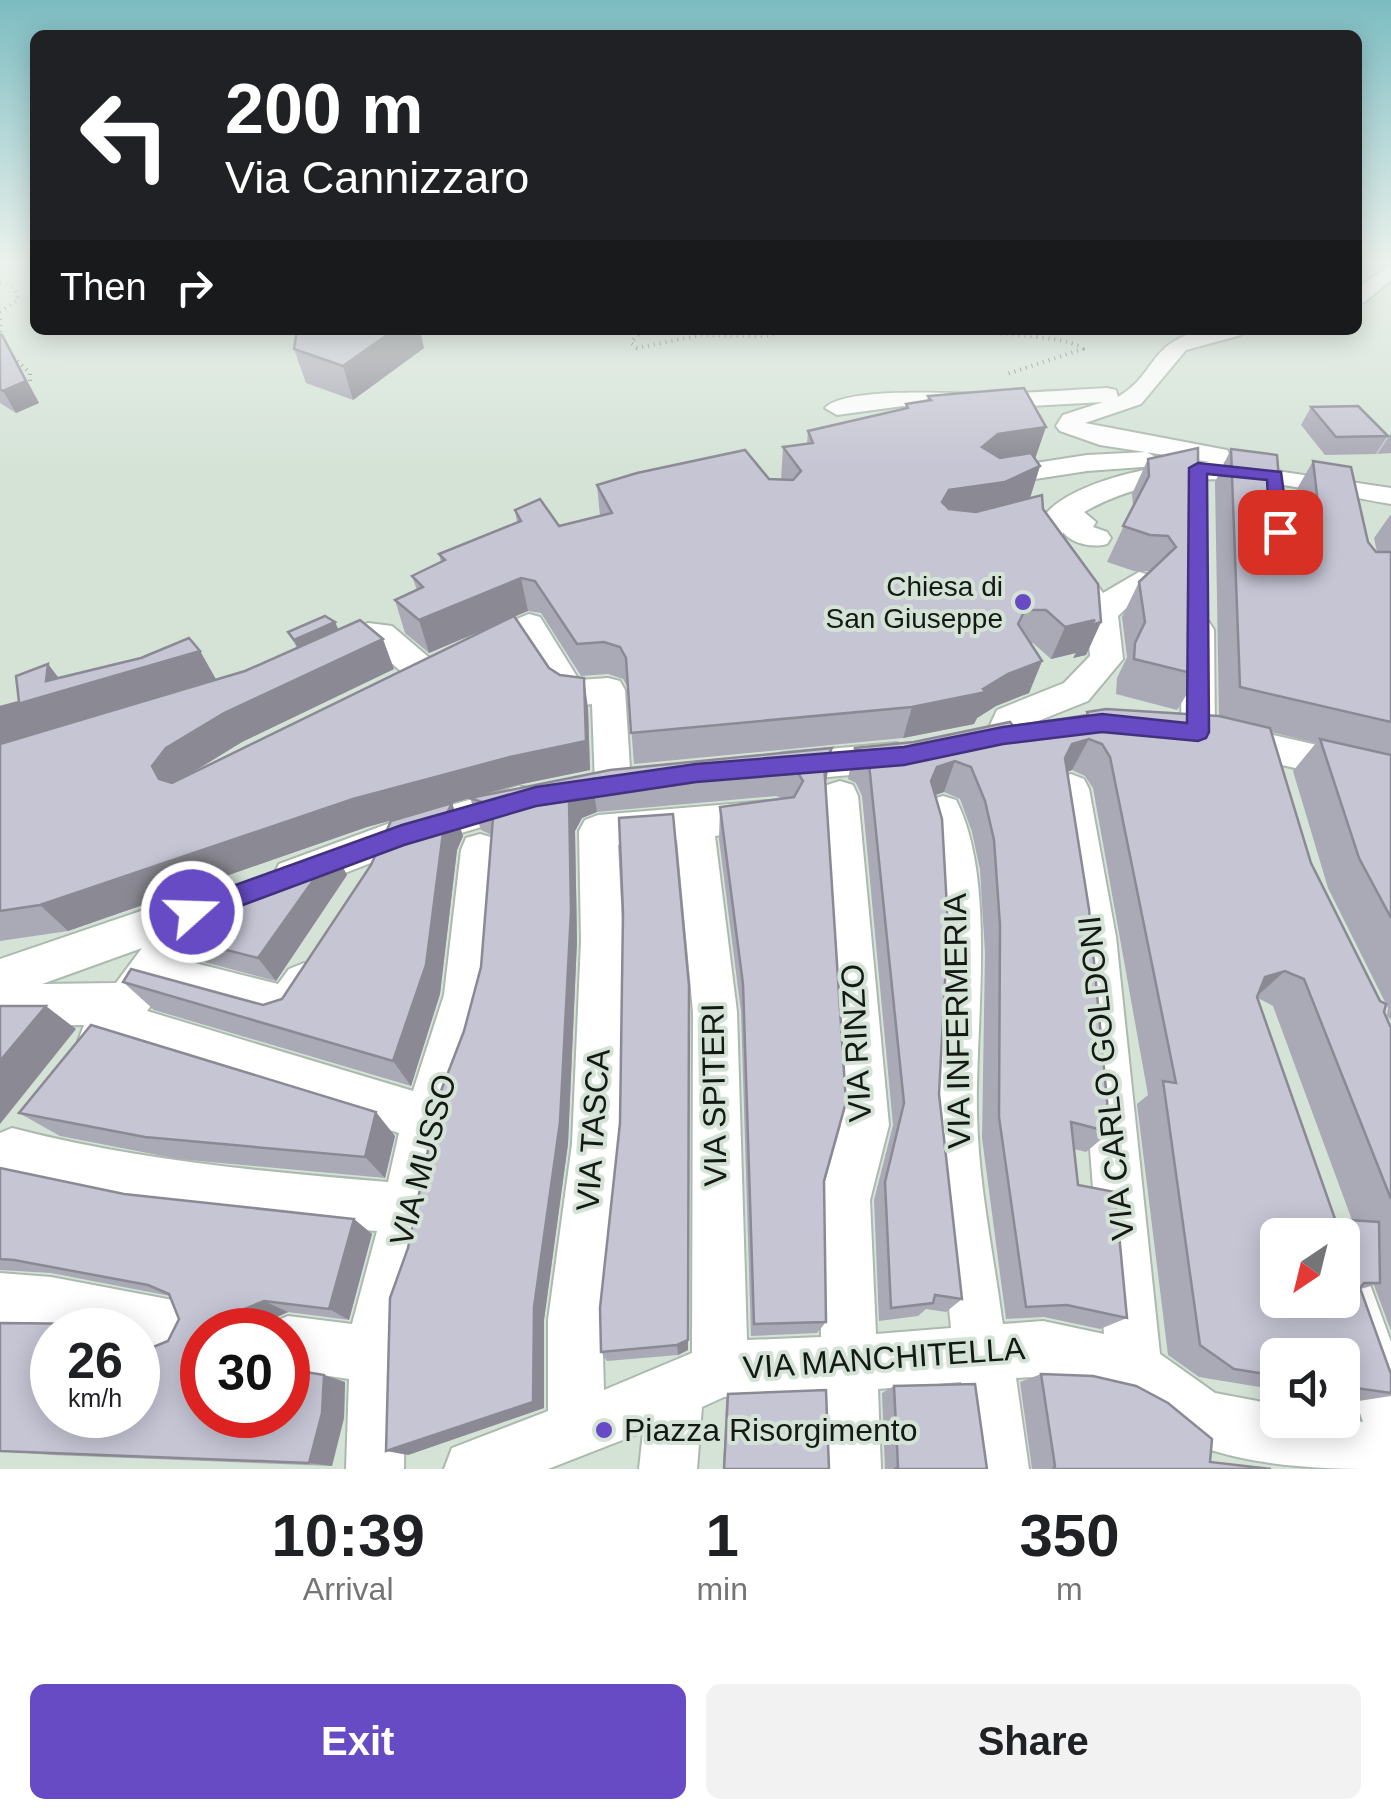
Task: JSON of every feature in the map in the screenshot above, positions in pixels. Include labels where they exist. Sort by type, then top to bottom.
[{"type":"street","points":[[1213,335],[1170,351],[1142,392],[1122,404],[1072,420],[1069,426],[1100,437],[1174,446],[1261,466],[1275,475]]},
{"type":"street","points":[[837,408],[903,399],[1142,392]]},
{"type":"street","points":[[990,478],[1086,463],[1150,460],[1198,463],[1212,470]]},
{"type":"street","points":[[1198,506],[1212,470]]},
{"type":"street","points":[[1024,516],[1118,474],[1212,470],[1275,475],[1391,496]]},
{"type":"street","points":[[1087,725],[990,739],[1010,719],[1076,692],[1107,659],[1102,614],[1048,539],[1048,527],[1063,512],[1130,478],[1155,472]]},
{"type":"street","points":[[1275,475],[1278,509]]},
{"type":"street","points":[[1346,489],[1353,523]]},
{"type":"street","points":[[1063,512],[1082,522],[1078,531],[1097,538]]},
{"type":"street","points":[[1102,614],[1120,593],[1139,582]]},
{"type":"street","points":[[1198,600],[1181,730],[1391,776]]},
{"type":"street","points":[[0,979],[497,800],[630,782],[608,690],[576,694],[567,690],[529,625],[396,689]]},
{"type":"street","points":[[305,661],[368,634],[381,634],[428,674]]},
{"type":"street","points":[[1035,670],[1056,700]]},
{"type":"street","points":[[1264,746],[1274,785]]},
{"type":"street","points":[[754,769],[924,752]]},
{"type":"street","name":"VIA CARLO GOLDONI","points":[[1070,788],[1095,937],[1134,1369]]},
{"type":"street","name":"VIA RINZO","points":[[840,796],[865,1124],[846,1200],[852,1469]]},
{"type":"street","name":"VIA INFERMERIA","points":[[943,811],[954,849],[960,954],[952,1116],[975,1319],[985,1354],[1000,1469]]},
{"type":"street","points":[[694,822],[776,815]]},
{"type":"street","name":"VIA TASCA","points":[[577,1428],[575,1320],[596,1144],[602,941],[598,831],[694,822]]},
{"type":"street","name":"VIA SPITERI","points":[[668,1469],[697,1380],[715,1012],[694,822]]},
{"type":"street","points":[[370,883],[388,840]]},
{"type":"street","name":"VIA MUSSO","points":[[375,1469],[378,1310],[396,1263],[426,1118],[450,1056],[466,995],[480,850]]},
{"type":"street","points":[[68,1080],[192,912]]},
{"type":"street","points":[[0,1005],[130,999],[288,1008],[329,945]]},
{"type":"street","points":[[130,999],[426,1118]]},
{"type":"street","points":[[16,1147],[100,1175],[206,1192],[406,1208]]},
{"type":"street","points":[[0,1300],[51,1304],[178,1328]]},
{"type":"street","points":[[1354,1318],[1389,1436]]},
{"type":"street","points":[[310,1346],[375,1355]]},
{"type":"street","name":"VIA MANCHITELLA","points":[[473,1469],[697,1380],[1043,1348],[1134,1369],[1203,1420],[1389,1436]]},
{"type":"path","points":[[638,335],[631,343],[637,348],[701,335],[768,335]]},
{"type":"path","points":[[887,335],[1039,336],[1075,341],[1083,349],[960,390],[961,400]]},
{"type":"path","points":[[11,355],[30,373],[30,382],[12,390]]},
{"type":"building","points":[[0,334],[26,381],[3,391],[0,389]]},
{"type":"building","points":[[296,335],[387,335],[343,366],[294,349]]},
{"type":"building","points":[[1024,388],[1046,427],[998,434],[982,447],[1000,458],[1031,453],[1040,466],[1005,482],[949,490],[942,502],[949,509],[976,512],[1042,495],[1043,509],[1098,584],[1101,622],[1065,627],[1046,610],[1025,610],[1018,624],[1042,661],[1008,674],[983,689],[986,692],[912,707],[631,733],[626,658],[620,647],[604,642],[577,644],[535,581],[521,578],[419,620],[395,600],[423,587],[412,576],[445,560],[439,554],[521,521],[515,510],[540,499],[559,526],[612,513],[597,485],[745,450],[769,479],[793,480],[801,471],[783,447],[813,443],[808,431],[908,408],[906,404],[931,400],[928,396]]},
{"type":"building","points":[[1358,406],[1388,436],[1336,437],[1311,407]]},
{"type":"building","points":[[1198,448],[1199,675],[1134,659],[1135,643],[1145,622],[1139,582],[1176,547],[1168,536],[1123,526],[1149,476],[1148,459]]},
{"type":"building","points":[[1231,449],[1277,455],[1283,527],[1293,538],[1313,538],[1321,529],[1313,461],[1351,467],[1368,542],[1376,552],[1391,552],[1391,722],[1240,687]]},
{"type":"building","points":[[325,616],[335,622],[294,640],[288,632]]},
{"type":"building","points":[[514,616],[549,668],[560,675],[584,678],[586,741],[353,799],[40,905],[0,911],[0,744],[245,671],[360,620],[383,639],[224,713],[166,748],[152,766],[159,779],[172,783]]},
{"type":"building","points":[[189,638],[200,651],[0,709],[19,702],[16,676],[48,664],[46,681],[141,658]]},
{"type":"building","points":[[1106,709],[1219,716],[1270,728],[1311,863],[1380,1001],[1386,1004],[1384,1012],[1391,1028],[1391,1199],[1304,979],[1285,971],[1265,977],[1257,997],[1335,1218],[1260,1218],[1260,1318],[1360,1318],[1360,1288],[1391,1374],[1391,1393],[1360,1389],[1360,1338],[1260,1338],[1260,1373],[1234,1369],[1200,1345],[1163,1081],[1176,1083],[1110,757],[1102,744],[1089,739],[1072,744],[1065,758],[1089,909],[1110,1132],[1071,1122],[1078,1185],[1115,1192],[1127,1318],[1067,1305],[1026,1307],[999,1117],[1000,925],[994,840],[985,801],[971,767],[955,761],[937,767],[931,781],[942,819],[948,926],[939,1094],[962,1299],[935,1295],[933,1303],[891,1308],[885,1182],[904,1103],[869,764],[864,752],[854,748],[914,742],[1010,722],[1013,726],[1088,715],[1087,712]]},
{"type":"building","points":[[1320,739],[1391,755],[1391,918],[1359,858]]},
{"type":"building","points":[[832,748],[824,763],[846,1102],[824,1181],[826,1322],[754,1324],[743,984],[720,807],[794,797],[803,781],[795,768],[779,763],[592,779],[576,786],[569,799],[571,911],[560,1122],[534,1307],[533,1402],[386,1451],[390,1298],[408,1248],[439,1096],[464,1031],[481,967],[493,818],[488,804],[470,798],[610,770]]},
{"type":"building","points":[[452,803],[445,817],[426,965],[393,1061],[123,982],[131,969],[263,1005],[282,999],[371,865],[391,821]]},
{"type":"building","points":[[673,814],[689,986],[688,1340],[677,1345],[601,1352],[600,1308],[620,1123],[623,913],[619,818]]},
{"type":"building","points":[[334,851],[258,958],[168,935],[192,902]]},
{"type":"building","points":[[0,1006],[46,1006],[0,1061]]},
{"type":"building","points":[[91,1025],[376,1112],[365,1157],[145,1137],[19,1113]]},
{"type":"building","points":[[0,1168],[124,1194],[354,1219],[329,1309],[264,1301],[247,1308],[180,1308],[180,1438],[310,1438],[310,1373],[324,1375],[322,1413],[309,1463],[0,1451],[0,1323],[30,1323],[30,1438],[160,1438],[160,1344],[168,1341],[179,1319],[169,1294],[148,1285],[0,1259]]},
{"type":"building","points":[[1360,1221],[1379,1222],[1380,1283],[1364,1283],[1360,1288]]},
{"type":"building","points":[[1041,1374],[1093,1376],[1136,1386],[1168,1403],[1212,1439],[1210,1462],[1271,1469],[1053,1469]]},
{"type":"building","points":[[975,1384],[987,1469],[895,1469],[898,1467],[894,1386]]},
{"type":"building","points":[[826,1390],[829,1469],[724,1469],[728,1394]]},
{"type":"place","name":"Chiesa di San Giuseppe","points":[[1023,602]]},
{"type":"place","name":"Piazza Risorgimento","points":[[604,1430]]},
{"type":"route","points":[[192,912],[402,836],[536,796],[696,773],[904,756],[1003,736],[1102,723],[1198,732],[1198,468],[1275,475],[1280,532]]}]
